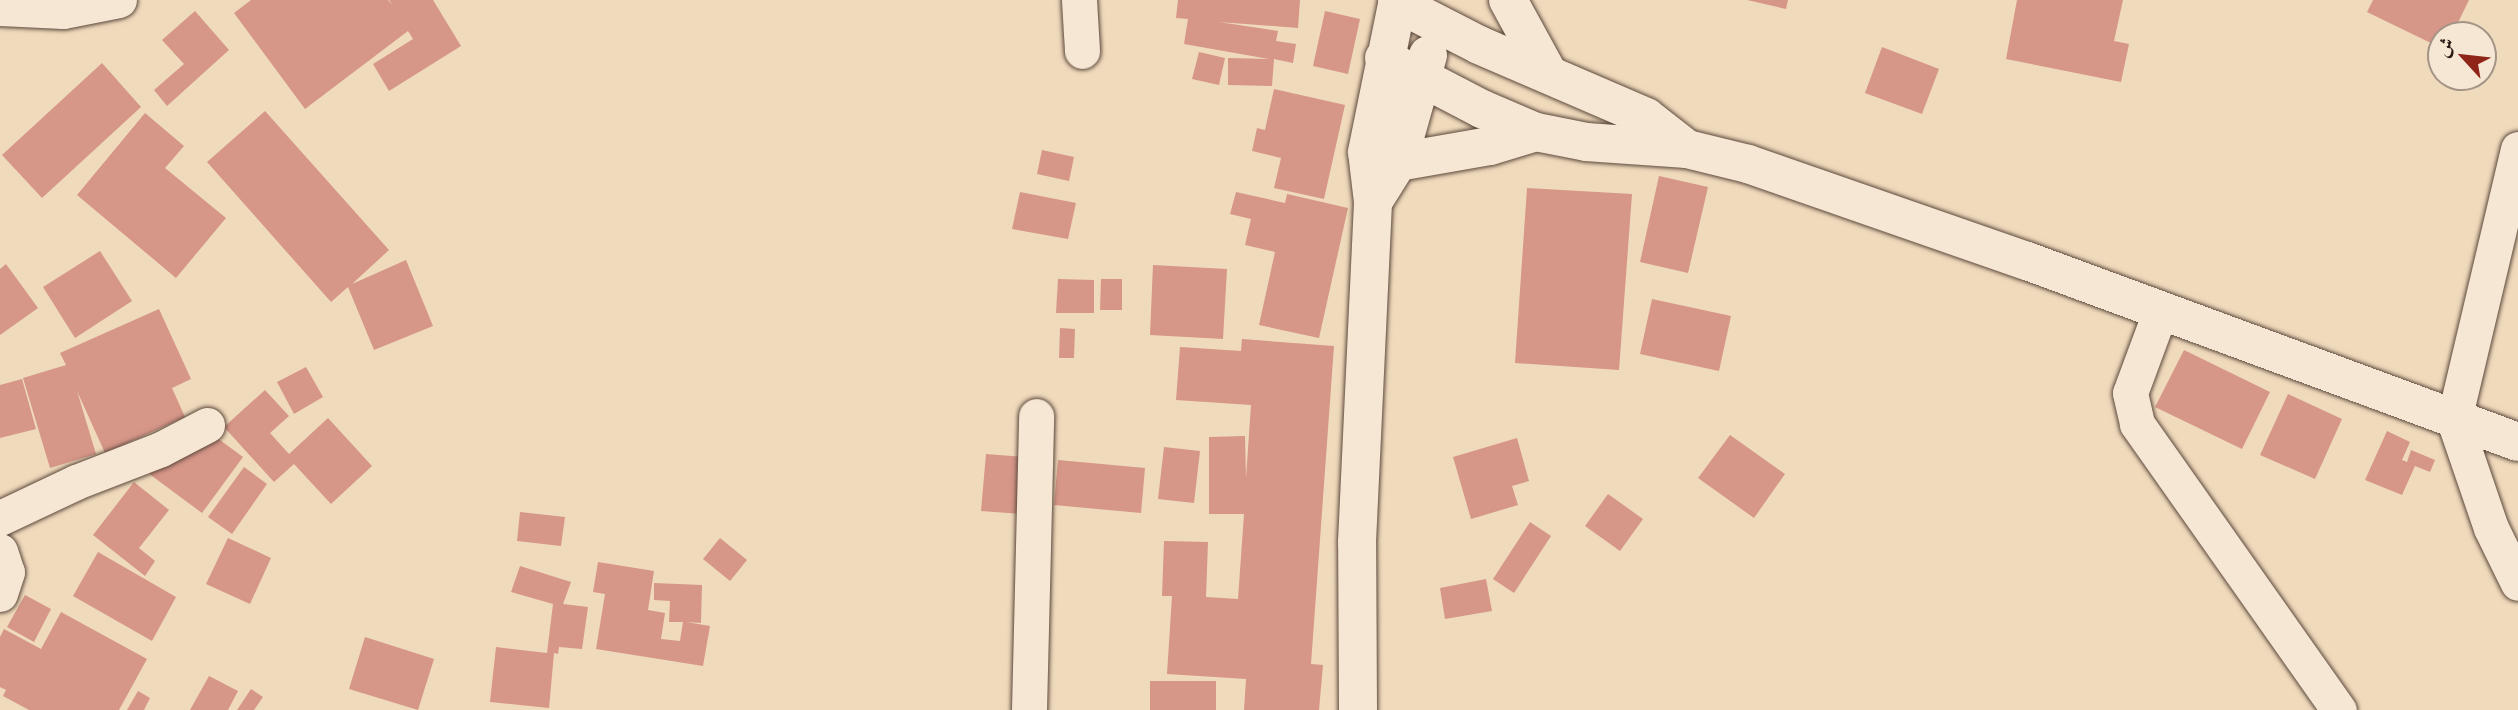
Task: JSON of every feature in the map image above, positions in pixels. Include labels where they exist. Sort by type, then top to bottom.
[{"type":"street","points":[[0,9],[63,10],[120,0]]},
{"type":"street","points":[[1079,0],[1083,51]]},
{"type":"street","points":[[1508,0],[1549,75]]},
{"type":"street","points":[[1358,710],[1357,542],[1373,202],[1367,152],[1397,2],[1440,12],[1549,75],[1646,117],[1687,149]]},
{"type":"street","points":[[1373,202],[1398,162],[1440,12]]},
{"type":"street","points":[[1384,58],[1482,109],[1536,132],[1610,144],[1687,149],[1748,164],[2027,261],[2518,442]]},
{"type":"street","points":[[1398,162],[1490,146],[1536,132]]},
{"type":"street","points":[[2518,149],[2454,420],[2491,528],[2518,583]]},
{"type":"street","points":[[2160,312],[2130,393],[2137,424],[2339,710]]},
{"type":"street","points":[[1029,710],[1037,416]]},
{"type":"street","points":[[0,519],[207,425]]},
{"type":"street","points":[[0,551],[7,572],[0,594]]},
{"type":"building","points":[[251,0],[388,0],[393,6],[389,0],[433,0],[461,46],[389,91],[373,64],[413,39],[408,31],[305,109],[234,13]]},
{"type":"building","points":[[1178,0],[1300,0],[1298,28],[1219,22],[1278,31],[1276,41],[1296,44],[1293,63],[1274,59],[1272,86],[1228,85],[1228,58],[1269,59],[1184,44],[1188,19],[1176,18]]},
{"type":"building","points":[[1747,0],[1788,0],[1786,9]]},
{"type":"building","points":[[2017,0],[2123,0],[2114,41],[2129,44],[2121,82],[2006,59]]},
{"type":"building","points":[[2373,0],[2469,0],[2459,21],[2427,21],[2427,41],[2367,12]]},
{"type":"building","points":[[195,11],[229,50],[167,106],[154,90],[184,64],[162,40]]},
{"type":"building","points":[[1325,11],[1360,19],[1348,74],[1313,66]]},
{"type":"building","points":[[1882,47],[1939,69],[1922,114],[1865,93]]},
{"type":"building","points":[[1199,52],[1225,58],[1219,85],[1192,79]]},
{"type":"building","points":[[102,63],[141,107],[42,198],[2,155]]},
{"type":"building","points":[[1274,89],[1345,105],[1324,199],[1274,188],[1281,158],[1252,151],[1257,128],[1265,130]]},
{"type":"building","points":[[265,111],[389,250],[352,284],[406,260],[433,326],[374,350],[348,287],[331,302],[207,162]]},
{"type":"building","points":[[145,113],[184,146],[165,168],[226,218],[176,278],[77,195]]},
{"type":"building","points":[[1042,150],[1074,157],[1069,181],[1037,174]]},
{"type":"building","points":[[1659,176],[1708,187],[1688,273],[1640,262]]},
{"type":"building","points":[[1527,188],[1632,194],[1619,370],[1515,363]]},
{"type":"building","points":[[1020,192],[1076,203],[1068,239],[1012,229]]},
{"type":"building","points":[[1236,192],[1285,203],[1287,194],[1348,208],[1319,338],[1259,325],[1275,252],[1245,245],[1251,219],[1230,214]]},
{"type":"building","points":[[100,251],[132,301],[75,338],[43,287]]},
{"type":"building","points":[[6,264],[38,308],[0,335],[0,269]]},
{"type":"building","points":[[1153,265],[1227,269],[1223,339],[1150,335]]},
{"type":"building","points":[[1058,279],[1094,280],[1094,313],[1056,313]]},
{"type":"building","points":[[1101,279],[1122,279],[1122,310],[1100,310]]},
{"type":"building","points":[[1652,299],[1731,316],[1719,371],[1640,354]]},
{"type":"building","points":[[159,309],[191,379],[172,388],[185,417],[105,453],[77,391],[96,454],[50,468],[23,378],[66,365],[60,353]]},
{"type":"building","points":[[1060,328],[1075,329],[1074,358],[1059,358]]},
{"type":"building","points":[[1242,339],[1334,346],[1311,664],[1323,665],[1319,710],[1244,710],[1246,679],[1167,674],[1172,596],[1162,596],[1164,541],[1208,542],[1206,597],[1238,599],[1244,514],[1209,514],[1209,437],[1245,436],[1246,478],[1251,405],[1176,400],[1180,347],[1241,351]]},
{"type":"building","points":[[2184,350],[2270,392],[2242,449],[2155,407]]},
{"type":"building","points":[[306,367],[323,397],[294,414],[277,382]]},
{"type":"building","points":[[22,379],[36,429],[0,438],[0,385]]},
{"type":"building","points":[[265,390],[289,416],[270,433],[289,454],[328,418],[372,466],[331,504],[294,464],[274,482],[224,427]]},
{"type":"building","points":[[2288,394],[2342,419],[2315,479],[2260,455]]},
{"type":"building","points":[[205,429],[243,457],[202,513],[148,473],[167,448],[182,459]]},
{"type":"building","points":[[2387,431],[2410,442],[2402,460],[2407,462],[2411,450],[2435,460],[2430,472],[2415,466],[2402,495],[2365,480]]},
{"type":"building","points":[[1730,435],[1785,474],[1754,518],[1698,478]]},
{"type":"building","points":[[1517,438],[1529,481],[1512,486],[1518,505],[1471,519],[1453,457]]},
{"type":"building","points":[[1164,447],[1200,451],[1194,503],[1158,499]]},
{"type":"building","points":[[986,454],[1024,457],[1033,515],[981,511]]},
{"type":"building","points":[[1058,460],[1145,468],[1141,513],[1054,505]]},
{"type":"building","points":[[244,467],[267,484],[232,534],[208,517]]},
{"type":"building","points":[[134,482],[169,510],[139,548],[155,561],[145,576],[93,535]]},
{"type":"building","points":[[1608,494],[1643,519],[1620,551],[1585,526]]},
{"type":"building","points":[[520,512],[565,517],[561,546],[517,541]]},
{"type":"building","points":[[1530,522],[1551,536],[1514,593],[1493,579]]},
{"type":"building","points":[[228,538],[271,558],[250,604],[206,584]]},
{"type":"building","points":[[720,538],[747,560],[730,581],[703,559]]},
{"type":"building","points":[[98,552],[176,597],[152,641],[73,596]]},
{"type":"building","points":[[598,562],[654,571],[648,610],[665,613],[661,639],[680,641],[683,622],[669,622],[670,601],[654,600],[654,583],[702,585],[701,623],[686,622],[710,626],[703,666],[596,649],[605,594],[593,592]]},
{"type":"building","points":[[520,566],[571,582],[563,604],[588,607],[582,649],[559,647],[558,654],[554,653],[549,708],[490,702],[496,647],[547,653],[553,604],[511,592]]},
{"type":"building","points":[[1486,579],[1492,611],[1445,619],[1440,588]]},
{"type":"building","points":[[25,595],[51,609],[34,642],[7,627]]},
{"type":"building","points":[[61,612],[147,659],[119,710],[29,710],[3,696],[6,690],[0,687],[0,637],[4,629],[41,649]]},
{"type":"building","points":[[365,637],[434,659],[418,710],[349,689]]},
{"type":"building","points":[[209,676],[238,691],[228,710],[190,710]]},
{"type":"building","points":[[1150,681],[1216,681],[1216,710],[1150,710]]},
{"type":"building","points":[[251,689],[263,697],[254,710],[237,710]]},
{"type":"building","points":[[138,691],[150,698],[144,710],[127,710]]}]
